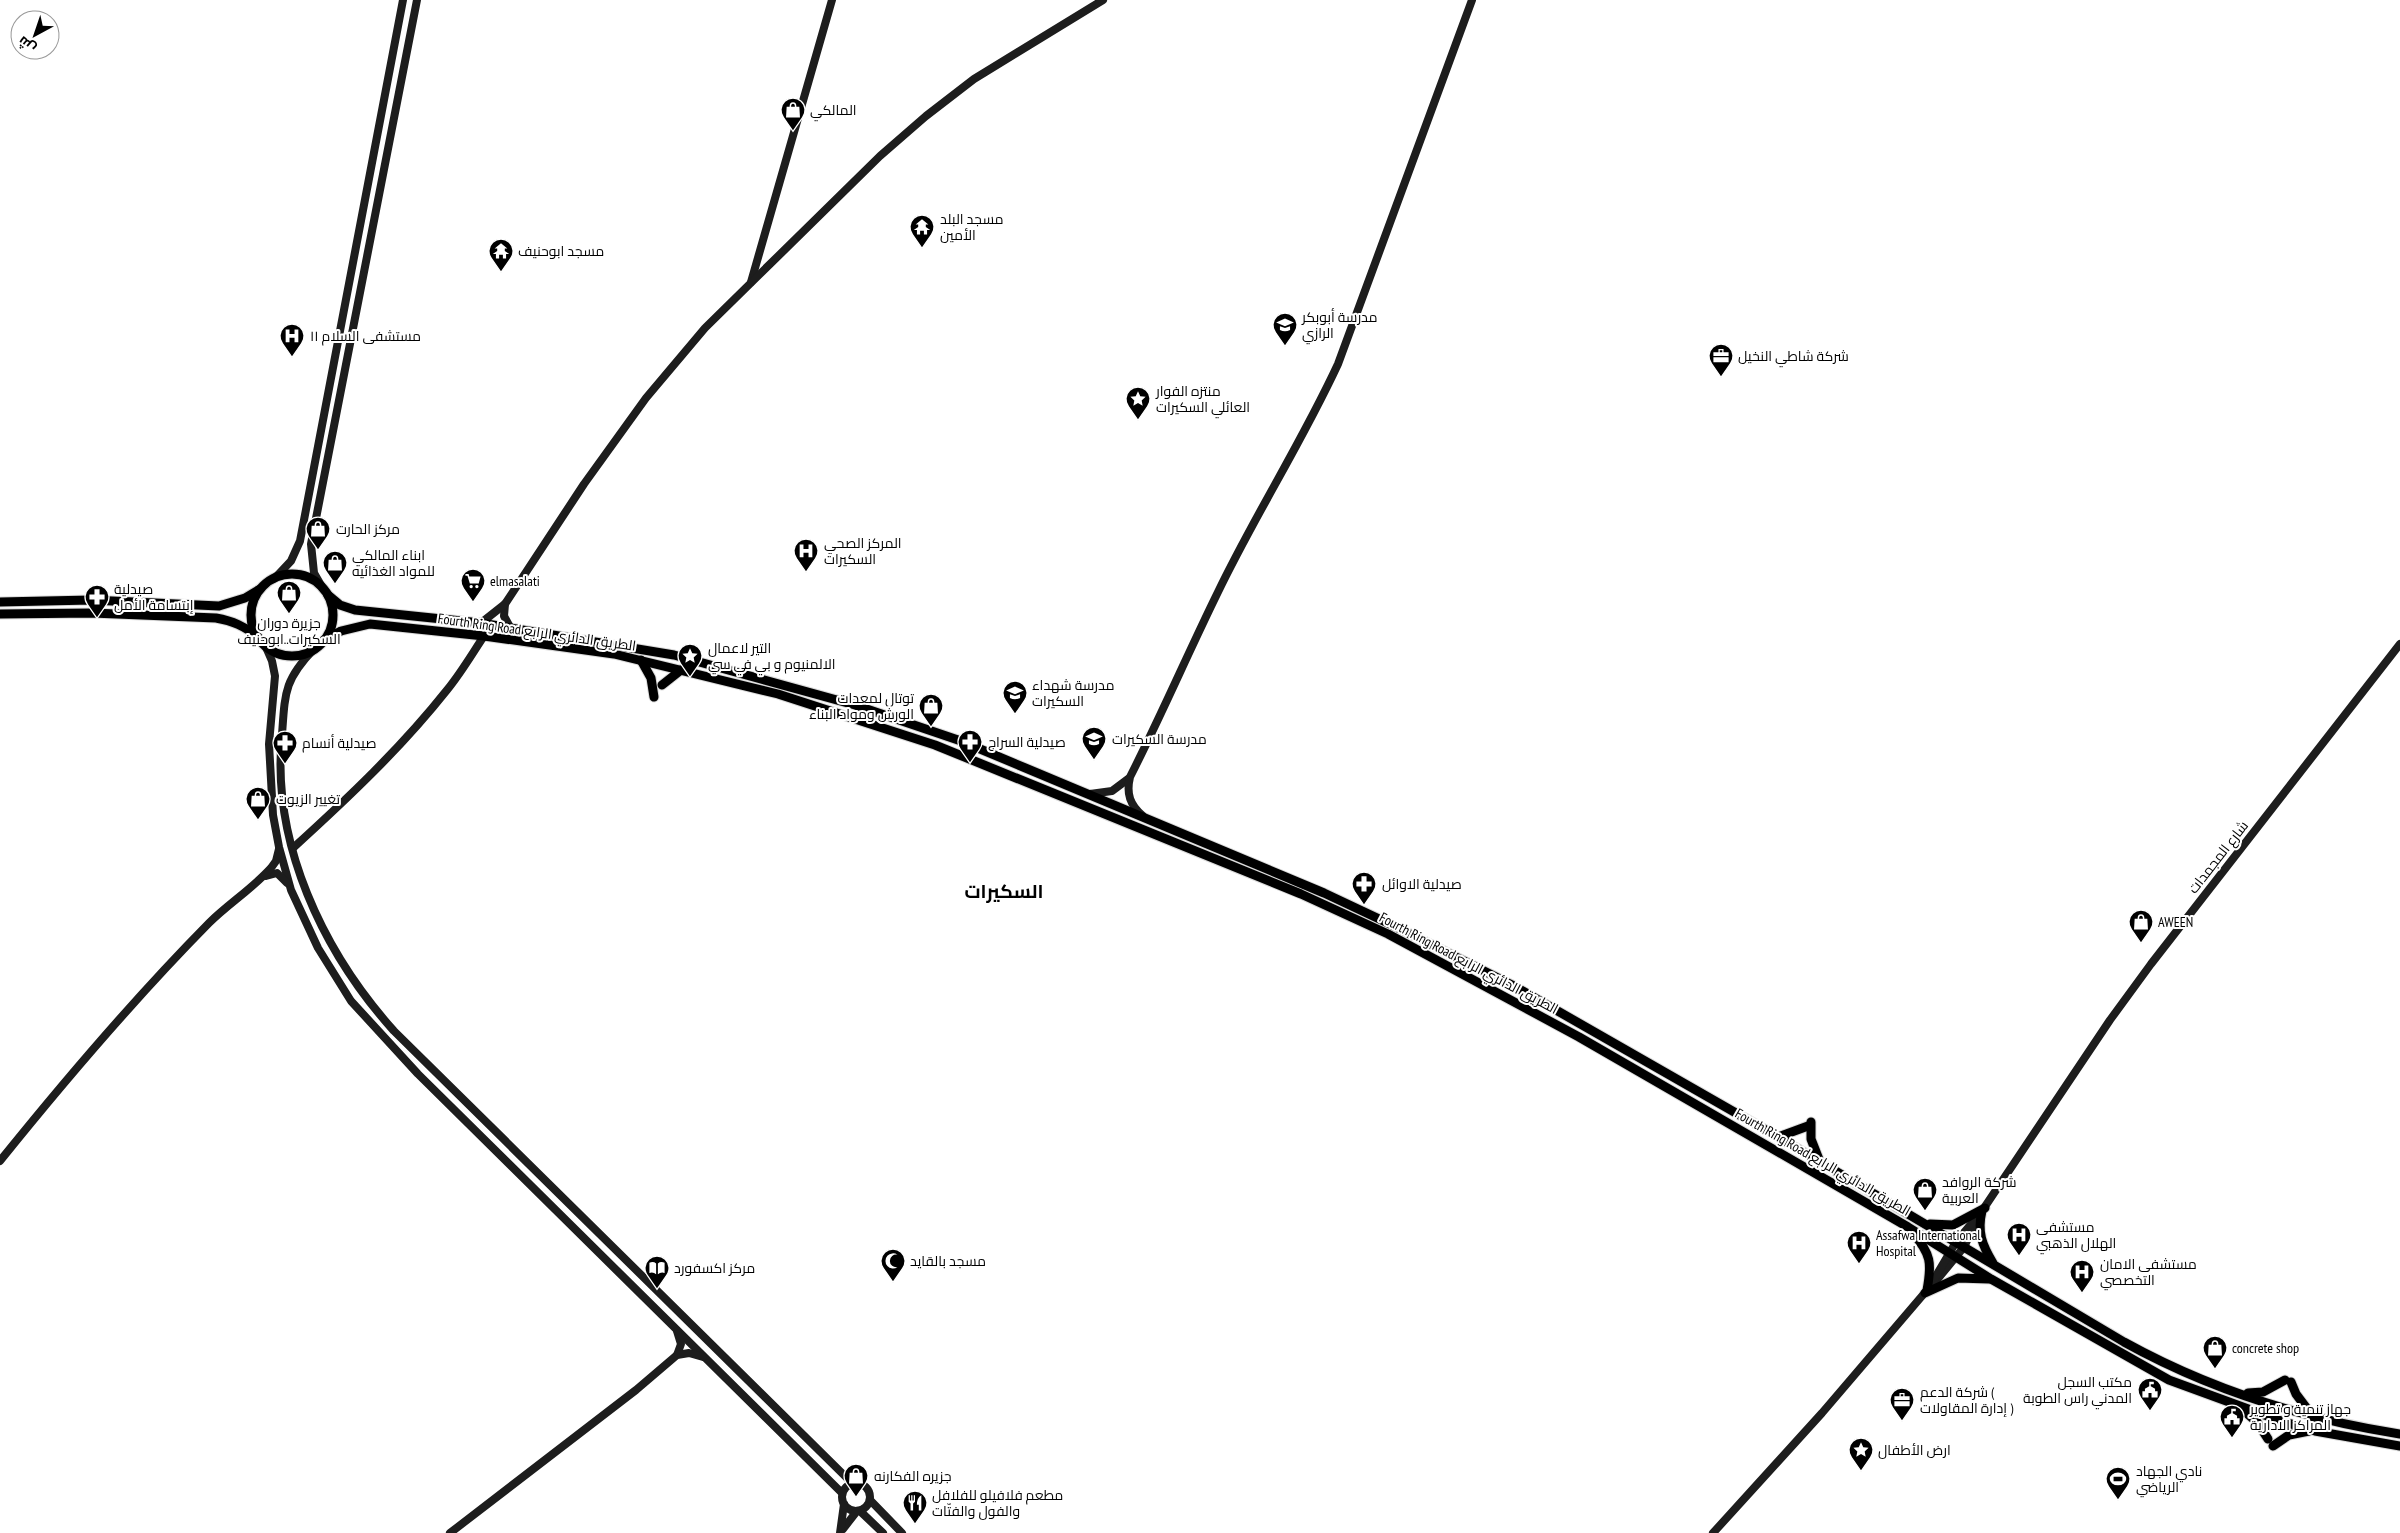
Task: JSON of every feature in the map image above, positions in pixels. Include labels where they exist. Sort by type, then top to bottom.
[{"type":"main road","points":[[0,602],[92,600],[219,606],[238,601],[260,589],[275,578],[290,561],[300,541],[403,0]]},
{"type":"main road","points":[[417,0],[311,544],[314,573],[331,604],[332,623],[324,640],[293,673],[284,710],[280,776],[292,848],[316,914],[346,969],[377,1012],[427,1064],[852,1483],[862,1484],[868,1488],[870,1500],[902,1533]]},
{"type":"main road","points":[[750,284],[832,0]]},
{"type":"main road","points":[[481,623],[505,604],[584,484],[646,398],[686,348],[880,156],[926,116],[974,79],[1103,0]]},
{"type":"main road","points":[[1147,819],[1136,810],[1129,798],[1128,786],[1130,777],[1164,710],[1217,593],[1294,446],[1320,403],[1338,364],[1472,0]]},
{"type":"main road","points":[[275,578],[295,574],[314,581],[325,591]]},
{"type":"main road","points":[[258,637],[251,618],[255,598],[260,589]]},
{"type":"main road","name":"Fourth Ring Road الطريق الدائري الرابع","points":[[325,591],[340,605],[355,610],[510,627],[674,655],[855,705],[961,741],[1324,893],[1514,986],[1778,1137],[1994,1266],[2176,1369],[2314,1418],[2400,1434]]},
{"type":"main road","points":[[505,604],[504,616],[510,627]]},
{"type":"main road","points":[[0,614],[92,613],[216,618],[231,621],[245,627],[272,650],[289,656],[298,656],[314,649]]},
{"type":"main road","name":"Fourth Ring Road الطريق الدائري الرابع","points":[[324,640],[341,630],[370,624],[484,636],[614,654],[778,694],[934,745],[1292,890],[1388,934],[1579,1036],[1908,1227],[1991,1279],[2169,1380],[2315,1431],[2400,1446]]},
{"type":"main road","points":[[292,848],[372,774],[418,725],[448,689],[484,636]]},
{"type":"main road","name":"شارع المجمدات","points":[[1713,1533],[1822,1414],[1927,1290],[1960,1245],[2105,1028],[2145,972],[2400,644]]},
{"type":"main road","points":[[265,645],[272,661],[274,676],[269,744],[273,815],[279,847],[291,890]]},
{"type":"main road","points":[[640,660],[652,678],[654,697]]},
{"type":"main road","points":[[662,685],[681,670]]},
{"type":"main road","points":[[1085,793],[1099,794],[1112,791],[1130,777]]},
{"type":"main road","points":[[0,1161],[87,1056],[168,966],[210,922],[262,878],[276,862],[279,847]]},
{"type":"main road","points":[[262,878],[277,873],[284,878],[318,948],[351,1001],[418,1074],[842,1493],[844,1504],[840,1533]]},
{"type":"main road","points":[[1388,934],[1392,925]]},
{"type":"main road","points":[[418,1074],[427,1064]]},
{"type":"main road","points":[[1778,1137],[1810,1124],[1811,1139],[1820,1162]]},
{"type":"main road","points":[[1923,1223],[1943,1226],[1953,1225],[1982,1211]]},
{"type":"main road","points":[[1982,1211],[1980,1239],[1994,1266]]},
{"type":"main road","points":[[1908,1227],[1923,1244],[1928,1255],[1930,1269],[1927,1290],[1958,1278],[1991,1279]]},
{"type":"main road","points":[[450,1533],[636,1390],[677,1355],[681,1344],[676,1329]]},
{"type":"main road","points":[[677,1355],[689,1353],[705,1357]]},
{"type":"main road","points":[[2231,1390],[2254,1393],[2263,1392],[2288,1381],[2314,1418]]},
{"type":"main road","points":[[2237,1405],[2251,1416],[2271,1442],[2315,1431]]},
{"type":"main road","points":[[842,1493],[852,1483]]},
{"type":"main road","points":[[840,1533],[858,1511],[866,1507],[870,1500]]},
{"type":"main road","points":[[844,1504],[849,1510],[858,1511],[883,1533]]},
{"type":"place","name":"المالكي","points":[[793,131]]},
{"type":"place","name":"مسجد البلد الأمين","points":[[922,248]]},
{"type":"place","name":"مسجد ابوحنيف","points":[[501,272]]},
{"type":"place","name":"مدرسة أبوبكر الرازي","points":[[1285,346]]},
{"type":"place","name":"مستشفى السلام ١١","points":[[292,357]]},
{"type":"place","name":"شركة شاطي النخيل","points":[[1721,377]]},
{"type":"place","name":"منتزه الفوار العائلي السكيرات","points":[[1138,420]]},
{"type":"place","name":"مركز الحارت","points":[[318,550]]},
{"type":"place","name":"المركز الصحي السكيرات","points":[[806,572]]},
{"type":"place","name":"ابناء المالكي للمواد الغذائيه","points":[[335,584]]},
{"type":"place","name":"elmasalati","points":[[473,602]]},
{"type":"place","name":"جزيرة دوران السكيرات..ابوحنيف","points":[[289,614]]},
{"type":"place","name":"صيدلية إبتسامة الأمل","points":[[97,618]]},
{"type":"place","name":"التير لاعمال الالمنيوم و بي في سي","points":[[690,677]]},
{"type":"place","name":"مدرسة شهداء السكيرات","points":[[1015,714]]},
{"type":"place","name":"توتال لمعدات الورش ومواد البناء","points":[[931,727]]},
{"type":"place","name":"مدرسة السكيرات","points":[[1094,760]]},
{"type":"place","name":"صيدلية السراج","points":[[970,763]]},
{"type":"place","name":"صيدلية أنسام","points":[[285,764]]},
{"type":"place","name":"تغيير الزيوت","points":[[258,820]]},
{"type":"place","name":"صيدلية الاوائل","points":[[1364,905]]},
{"type":"place","name":"AWEEN","points":[[2141,943]]},
{"type":"place","name":"شركة الروافد العربية","points":[[1925,1211]]},
{"type":"place","name":"مستشفى الهلال الذهبي","points":[[2019,1256]]},
{"type":"place","name":"Assafwa International Hospital","points":[[1859,1264]]},
{"type":"place","name":"مسجد بالقايد","points":[[893,1282]]},
{"type":"place","name":"مركز اكسفورد","points":[[657,1289]]},
{"type":"place","name":"مستشفى الامان التخصصي","points":[[2082,1293]]},
{"type":"place","name":"concrete shop","points":[[2215,1369]]},
{"type":"place","name":"مكتب السجل المدني راس الطوبة","points":[[2150,1411]]},
{"type":"place","name":"شركة الدعم ( إدارة المقاولات )","points":[[1902,1421]]},
{"type":"place","name":"جهاز تنمية و تطوير المراكز الادارية","points":[[2232,1438]]},
{"type":"place","name":"ارض الأطفال","points":[[1861,1471]]},
{"type":"place","name":"جزيره الفكارنه","points":[[856,1497]]},
{"type":"place","name":"نادي الجهاد الرياضي","points":[[2118,1500]]},
{"type":"place","name":"مطعم فلافيلو للفلافل والفول والفتّات","points":[[915,1524]]},
{"type":"district","name":"السكيرات","points":[[1004,891]]}]
